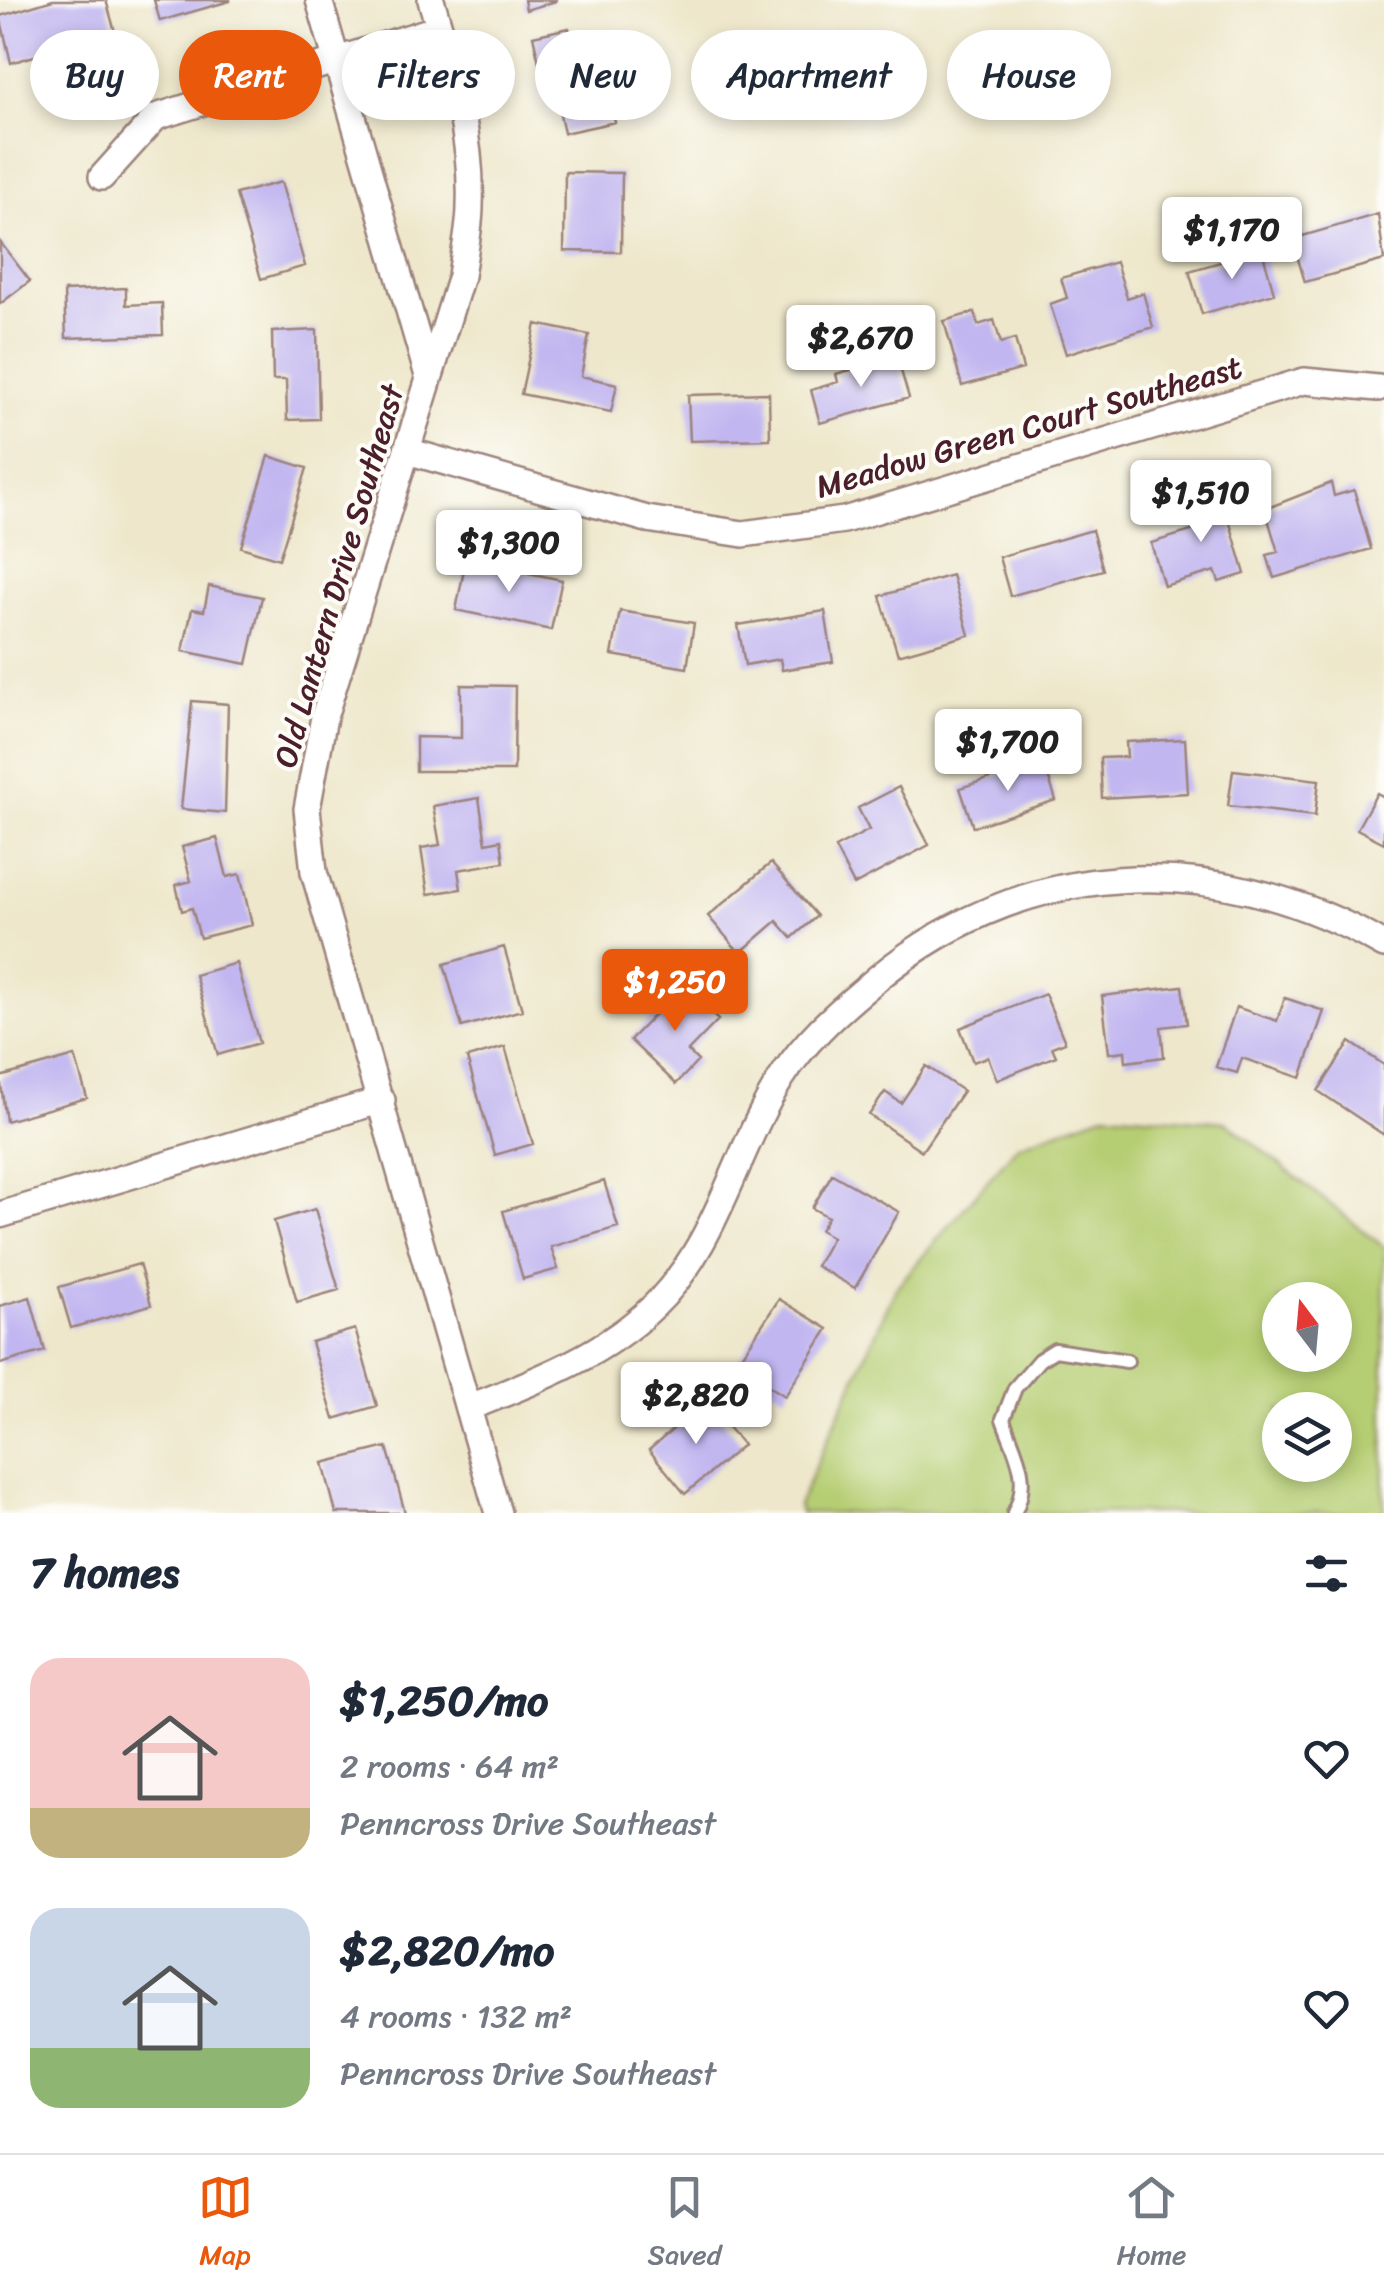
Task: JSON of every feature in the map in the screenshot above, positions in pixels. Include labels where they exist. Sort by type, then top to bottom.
[{"type":"street","points":[[319,0],[429,380]]},
{"type":"street","name":"Old Lantern Drive Southeast","points":[[431,0],[462,106],[470,206],[461,276],[324,717],[307,809],[314,872],[498,1513]]},
{"type":"street","points":[[102,177],[156,117],[440,28]]},
{"type":"street","name":"Meadow Green Court Southeast","points":[[407,452],[647,519],[743,534],[844,520],[1304,381],[1378,388]]},
{"type":"street","points":[[468,1408],[568,1368],[654,1307],[721,1206],[782,1076],[820,1028],[892,964],[975,913],[1056,887],[1138,876],[1205,882],[1291,900],[1384,945]]},
{"type":"street","points":[[0,1215],[382,1100]]},
{"type":"lane","points":[[1014,1513],[1024,1489],[1024,1474],[1003,1420],[1015,1388],[1039,1360],[1054,1350],[1127,1361]]},
{"type":"green space","points":[[1106,1113],[1226,1122],[1384,1247],[1384,1513],[800,1513],[798,1505],[896,1288],[1018,1145]]},
{"type":"building","points":[[53,0],[106,0],[114,30],[30,30],[30,57],[11,63],[0,16]]},
{"type":"building","points":[[154,0],[230,0],[230,1],[160,21]]},
{"type":"building","points":[[524,0],[556,0],[556,1],[526,10]]},
{"type":"building","points":[[561,120],[615,120],[615,122],[564,133]]},
{"type":"building","points":[[565,172],[622,173],[621,252],[564,251]]},
{"type":"building","points":[[281,182],[305,266],[261,279],[236,194]]},
{"type":"building","points":[[1378,214],[1384,260],[1305,282],[1292,239]]},
{"type":"building","points":[[0,242],[30,281],[0,304]]},
{"type":"building","points":[[1262,250],[1274,293],[1202,314],[1189,271]]},
{"type":"building","points":[[1116,262],[1127,298],[1143,293],[1153,327],[1066,354],[1050,304],[1067,298],[1061,278]]},
{"type":"building","points":[[126,288],[126,305],[162,303],[163,335],[66,338],[64,291]]},
{"type":"building","points":[[975,312],[978,325],[994,320],[1001,343],[1015,339],[1023,369],[962,386],[944,321]]},
{"type":"building","points":[[536,324],[589,335],[581,376],[617,384],[611,412],[521,394]]},
{"type":"building","points":[[317,330],[319,419],[287,420],[286,380],[273,380],[272,332]]},
{"type":"building","points":[[897,357],[909,398],[820,423],[811,390],[838,382],[836,374]]},
{"type":"building","points":[[769,393],[770,439],[690,441],[688,395]]},
{"type":"building","points":[[269,456],[307,468],[279,559],[241,547]]},
{"type":"building","points":[[1331,483],[1334,496],[1354,490],[1371,549],[1274,578],[1267,555],[1278,552],[1265,509]]},
{"type":"building","points":[[1220,489],[1245,574],[1219,582],[1215,571],[1164,586],[1151,543],[1198,529],[1189,499]]},
{"type":"building","points":[[1092,530],[1103,570],[1010,596],[999,557]]},
{"type":"building","points":[[466,560],[562,580],[551,630],[456,610]]},
{"type":"building","points":[[952,575],[969,635],[898,655],[880,596]]},
{"type":"building","points":[[209,586],[262,597],[247,664],[183,651],[192,609],[204,611]]},
{"type":"building","points":[[620,611],[694,623],[687,668],[612,655]]},
{"type":"building","points":[[825,611],[833,662],[782,670],[780,659],[745,665],[738,625]]},
{"type":"building","points":[[461,685],[515,686],[514,771],[416,771],[416,737],[461,738]]},
{"type":"building","points":[[192,701],[228,704],[225,813],[181,809]]},
{"type":"building","points":[[1185,739],[1188,793],[1102,798],[1100,758],[1127,757],[1126,742]]},
{"type":"building","points":[[1043,761],[1056,800],[973,827],[960,788]]},
{"type":"building","points":[[1233,770],[1319,780],[1315,816],[1228,806]]},
{"type":"building","points":[[899,787],[929,845],[854,885],[835,848],[869,830],[858,808]]},
{"type":"building","points":[[1377,793],[1384,797],[1384,843],[1357,829]]},
{"type":"building","points":[[479,798],[486,843],[501,840],[504,862],[458,870],[461,889],[428,894],[421,848],[440,845],[433,806]]},
{"type":"building","points":[[217,838],[227,877],[240,874],[252,925],[200,938],[192,908],[182,911],[176,885],[191,881],[182,847]]},
{"type":"building","points":[[771,863],[817,916],[792,938],[777,921],[740,953],[708,916]]},
{"type":"building","points":[[504,947],[522,1010],[462,1027],[444,964]]},
{"type":"building","points":[[236,963],[259,1043],[218,1055],[195,975]]},
{"type":"building","points":[[683,985],[718,1020],[688,1051],[698,1061],[676,1084],[630,1040]]},
{"type":"building","points":[[1182,986],[1187,1024],[1161,1027],[1164,1057],[1126,1062],[1125,1051],[1109,1053],[1102,996]]},
{"type":"building","points":[[1045,994],[1065,1042],[1052,1047],[1056,1056],[997,1080],[988,1057],[973,1062],[960,1028]]},
{"type":"building","points":[[1285,998],[1324,1011],[1301,1078],[1242,1058],[1237,1073],[1216,1067],[1236,1007],[1277,1021]]},
{"type":"building","points":[[1350,1042],[1384,1065],[1384,1135],[1318,1091]]},
{"type":"building","points":[[505,1047],[533,1144],[495,1155],[467,1058]]},
{"type":"building","points":[[75,1056],[87,1098],[6,1121],[0,1077]]},
{"type":"building","points":[[926,1066],[963,1091],[922,1151],[869,1115],[885,1092],[901,1103]]},
{"type":"building","points":[[832,1174],[899,1212],[855,1288],[816,1266],[832,1237],[820,1230],[828,1217],[812,1208]]},
{"type":"building","points":[[604,1181],[618,1227],[551,1247],[558,1269],[523,1279],[503,1211]]},
{"type":"building","points":[[315,1209],[339,1290],[297,1302],[274,1221]]},
{"type":"building","points":[[139,1264],[151,1305],[71,1328],[59,1287]]},
{"type":"building","points":[[30,1297],[45,1351],[0,1364],[0,1306]]},
{"type":"building","points":[[779,1299],[828,1329],[785,1396],[736,1365]]},
{"type":"building","points":[[355,1329],[377,1406],[334,1419],[311,1342]]},
{"type":"building","points":[[706,1401],[743,1445],[685,1494],[649,1450]]},
{"type":"building","points":[[387,1447],[405,1513],[336,1513],[323,1463]]}]
